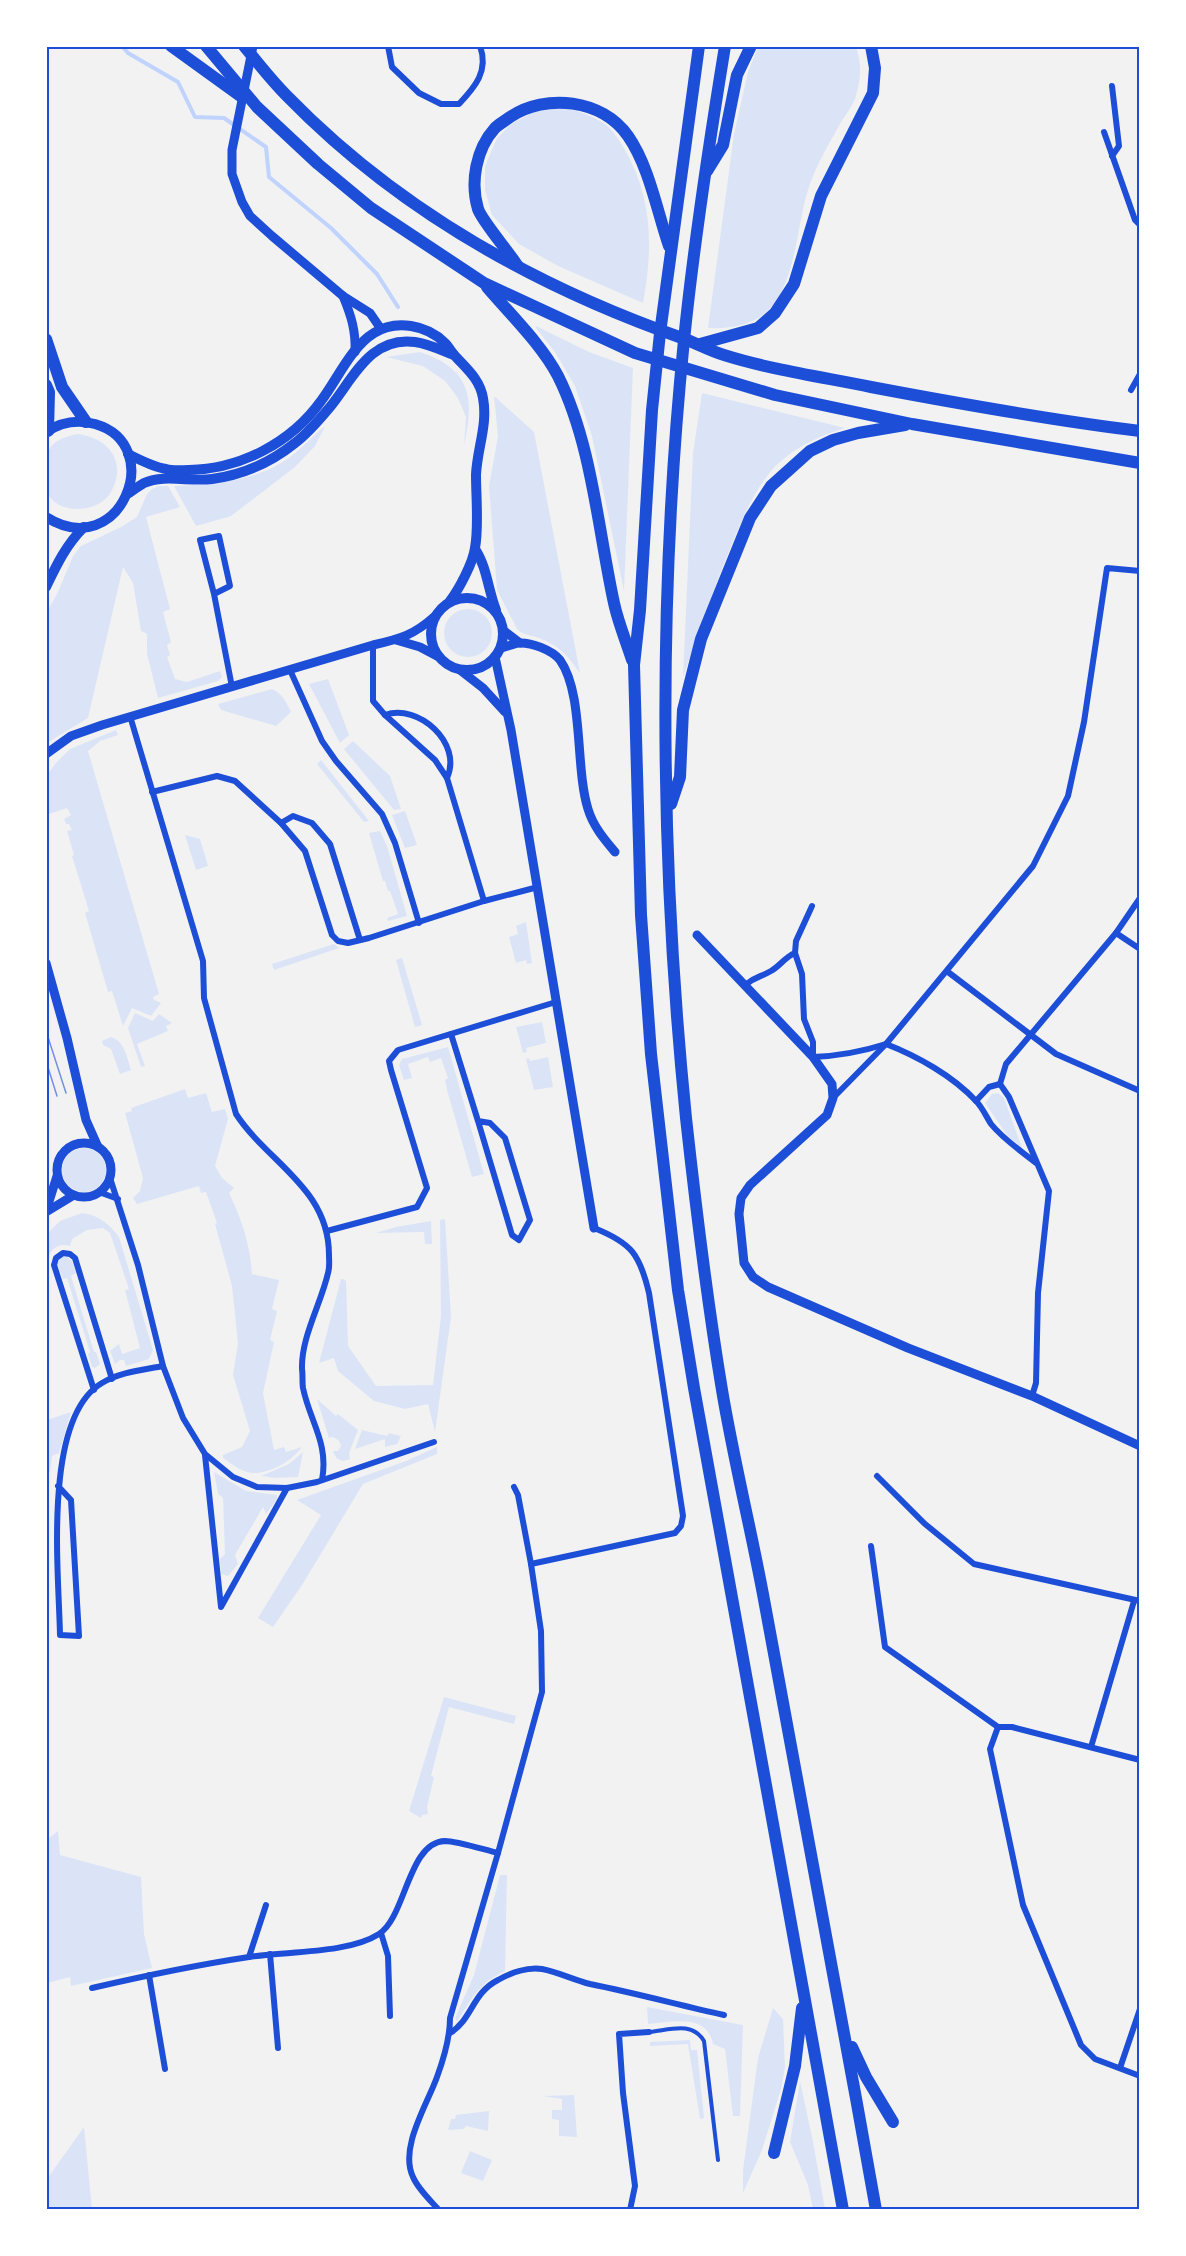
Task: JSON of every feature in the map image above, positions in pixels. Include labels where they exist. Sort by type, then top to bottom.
[{"type":"highway","points":[[171,46],[256,107],[318,164],[371,208],[484,284],[635,353],[775,395],[912,424],[1140,463]]},
{"type":"highway","points":[[206,46],[256,107]]},
{"type":"highway","points":[[244,46],[286,95],[342,148],[377,177],[488,252],[580,298],[637,322],[700,344],[721,355],[795,372],[1058,421],[1140,431]]},
{"type":"highway","points":[[699,46],[670,250],[652,410],[640,610],[634,665],[641,915],[651,1054],[678,1290],[843,2210]]},
{"type":"highway","points":[[725,46],[691,277],[671,504],[667,645],[668,814],[677,1015],[686,1118],[704,1270],[722,1392],[766,1609],[876,2210]]},
{"type":"highway","points":[[704,177],[723,145],[737,75],[751,46]]},
{"type":"highway","points":[[700,344],[758,328],[775,313],[794,284],[821,196],[873,93],[875,68],[870,46]]},
{"type":"highway","points":[[517,265],[479,211],[474,183],[480,155],[495,128],[519,112],[545,102],[575,104],[603,112],[627,135],[645,168],[670,250]]},
{"type":"highway","points":[[484,284],[539,347],[557,375],[569,400],[596,503],[614,606],[634,665]]},
{"type":"highway","points":[[46,339],[62,387],[86,422]]},
{"type":"highway","points":[[46,385],[49,392],[47,432]]},
{"type":"highway","points":[[668,814],[680,777],[683,710],[701,639],[750,518],[771,486],[810,451],[833,440],[858,433],[912,424]]},
{"type":"highway","points":[[774,2153],[795,2066],[803,1995]]},
{"type":"highway","points":[[844,2028],[866,2078],[893,2122]]},
{"type":"main road","points":[[128,454],[167,470],[187,470],[207,469],[261,453],[290,435],[319,404],[355,352],[371,334],[399,325],[417,327],[432,333],[445,343],[476,378],[483,397],[485,423],[477,465],[475,549],[461,585],[450,601],[435,616],[430,636],[438,656],[460,670],[472,670],[484,666],[498,653],[503,630],[490,594],[483,561],[475,549]]},
{"type":"main road","points":[[381,329],[402,342]]},
{"type":"main road","points":[[379,348],[381,329]]},
{"type":"main road","points":[[129,493],[145,483],[163,480],[212,479],[257,468],[296,443],[330,407],[360,365],[379,348],[402,342],[431,345],[454,355]]},
{"type":"main road","points":[[46,517],[64,526],[84,527],[99,524],[111,517],[122,506],[129,493],[132,474],[128,454],[121,442],[99,426],[86,422],[73,422],[60,425],[47,432]]},
{"type":"main road","points":[[46,587],[66,548],[84,527]]},
{"type":"main road","points":[[450,601],[472,597],[492,607],[498,616]]},
{"type":"street","points":[[253,46],[232,150],[232,174],[242,202],[250,216],[343,296],[370,314],[381,329]]},
{"type":"street","points":[[388,46],[392,67],[419,93],[441,104],[459,104],[474,87],[483,70],[480,46]]},
{"type":"street","points":[[1112,86],[1119,146],[1113,156]]},
{"type":"street","points":[[1104,132],[1135,220],[1140,225]]},
{"type":"street","points":[[343,296],[353,320],[355,352]]},
{"type":"street","points":[[1131,390],[1140,374]]},
{"type":"street","points":[[214,594],[230,586],[219,536],[200,540],[214,594],[232,687]]},
{"type":"street","points":[[833,1098],[886,1044],[948,972],[1033,866],[1068,796],[1084,722],[1107,568],[1140,571]]},
{"type":"street","points":[[46,754],[71,736],[130,716],[396,640],[420,630],[435,616]]},
{"type":"street","points":[[503,630],[520,643],[542,647],[559,659],[571,682],[583,790],[588,811],[602,837],[615,852]]},
{"type":"street","points":[[396,640],[420,647],[438,656]]},
{"type":"street","points":[[505,712],[506,702],[498,653],[520,643]]},
{"type":"street","points":[[373,645],[373,702],[384,715],[435,760],[447,778],[484,902]]},
{"type":"street","points":[[290,670],[322,741],[336,761],[382,814],[395,843],[419,923]]},
{"type":"street","points":[[460,670],[483,688],[505,712],[511,730],[594,1228],[614,1236],[632,1250],[642,1266],[649,1293],[683,1516],[681,1526],[675,1533],[531,1564]]},
{"type":"street","points":[[384,715],[394,712],[412,715],[428,723],[442,738],[448,751],[452,767],[447,778]]},
{"type":"street","points":[[130,716],[203,961],[204,998],[236,1114],[245,1129],[313,1199],[327,1231],[329,1270],[302,1357],[303,1388],[318,1430],[325,1465],[322,1480]]},
{"type":"street","points":[[152,792],[217,776],[235,781],[281,823],[305,851],[332,935],[338,941],[348,943],[360,940],[538,887]]},
{"type":"street","points":[[281,823],[292,816],[312,823],[330,844],[360,940]]},
{"type":"street","points":[[1000,1084],[1006,1064],[1116,933],[1140,898]]},
{"type":"street","points":[[812,906],[796,941],[795,953],[802,974],[804,1020],[813,1042],[813,1057]]},
{"type":"street","points":[[1116,933],[1140,949]]},
{"type":"street","points":[[697,935],[813,1057],[832,1084],[833,1098],[827,1115],[750,1185],[741,1198],[739,1214],[744,1263],[753,1277],[768,1287],[908,1348],[1032,1396],[1140,1446]]},
{"type":"street","points":[[745,985],[756,976],[772,971],[795,953]]},
{"type":"street","points":[[46,963],[87,1120],[98,1147],[109,1160],[110,1178],[138,1266],[163,1366],[183,1418],[205,1454],[233,1477],[257,1487],[287,1488],[322,1480],[434,1442]]},
{"type":"street","points":[[948,972],[1056,1054],[1140,1091]]},
{"type":"street","points":[[327,1231],[417,1207],[427,1188],[389,1061],[398,1050],[556,1002]]},
{"type":"street","points":[[451,1034],[512,1235],[519,1240],[530,1220],[505,1138],[490,1123],[478,1121]]},
{"type":"street","points":[[813,1057],[846,1055],[886,1044],[903,1051],[953,1080],[976,1101],[992,1125],[1036,1163]]},
{"type":"street","points":[[976,1101],[989,1087],[1000,1084]]},
{"type":"street","points":[[1000,1084],[1009,1097],[1049,1191],[1038,1293],[1036,1383],[1032,1396]]},
{"type":"street","points":[[80,1143],[87,1120]]},
{"type":"street","points":[[46,1212],[57,1176],[59,1158],[64,1151],[80,1143],[98,1147]]},
{"type":"street","points":[[57,1176],[61,1184],[74,1195],[83,1197],[99,1192],[110,1178]]},
{"type":"street","points":[[99,1192],[118,1199]]},
{"type":"street","points":[[46,1212],[74,1195]]},
{"type":"street","points":[[94,1390],[54,1265],[56,1258],[63,1253],[75,1258],[112,1379]]},
{"type":"street","points":[[58,1486],[71,1500],[79,1636],[60,1635],[58,1486],[68,1436],[81,1402],[101,1383],[126,1373],[163,1366]]},
{"type":"street","points":[[205,1454],[221,1607],[287,1488]]},
{"type":"street","points":[[877,1476],[925,1524],[974,1564],[1137,1601],[1091,1747]]},
{"type":"street","points":[[439,2210],[413,2177],[408,2160],[411,2143],[437,2076],[450,2033],[450,2018],[542,1692],[541,1631],[531,1564],[518,1496],[514,1487]]},
{"type":"street","points":[[871,1546],[885,1647],[998,1727],[1012,1727],[1140,1760]]},
{"type":"street","points":[[998,1727],[990,1749],[1023,1905],[1081,2044],[1095,2059],[1140,2076]]},
{"type":"street","points":[[92,1988],[249,1957],[359,1944],[381,1933],[393,1918],[421,1856],[431,1846],[444,1841],[498,1853]]},
{"type":"street","points":[[249,1957],[266,1905]]},
{"type":"street","points":[[381,1933],[388,1956],[390,2016]]},
{"type":"street","points":[[270,1954],[278,2048]]},
{"type":"street","points":[[450,2033],[460,2027],[479,1994],[496,1980],[518,1971],[540,1969],[590,1984],[609,1986],[645,1998],[724,2015]]},
{"type":"street","points":[[149,1975],[165,2069]]},
{"type":"street","points":[[1120,2068],[1140,2009]]},
{"type":"street","points":[[630,2210],[635,2186],[623,2093],[619,2034],[649,2032]]},
{"type":"lane","points":[[649,2032],[691,2028],[699,2033],[704,2041],[718,2160]]},
{"type":"shaded area","points":[[758,47],[856,47],[860,65],[859,83],[853,103],[818,164],[811,181],[791,267],[779,295],[765,313],[751,322],[734,327],[708,328],[734,134],[748,72]]},
{"type":"shaded area","points":[[567,108],[591,116],[608,126],[621,143],[634,168],[646,206],[648,225],[648,263],[643,303],[558,266],[519,244],[492,215],[485,190],[485,166],[497,138],[511,124],[534,112]]},
{"type":"shaded area","points":[[536,326],[589,352],[633,368],[624,591],[592,436],[575,386]]},
{"type":"shaded area","points":[[420,352],[450,367],[465,387],[469,413],[464,446],[466,417],[458,398],[445,381],[423,366],[386,357]]},
{"type":"shaded area","points":[[702,393],[845,428],[815,439],[787,456],[771,471],[757,490],[732,545],[683,677],[693,453]]},
{"type":"shaded area","points":[[494,396],[534,432],[580,673],[558,648],[517,629],[497,590],[489,486],[498,436]]},
{"type":"shaded area","points":[[325,426],[315,446],[295,467],[231,516],[196,526],[174,486],[219,483],[264,472],[290,457]]},
{"type":"shaded area","points":[[77,434],[98,440],[106,446],[116,461],[117,471],[116,481],[105,499],[97,505],[77,509],[67,508],[51,498],[46,490],[46,462],[52,445]]},
{"type":"shaded area","points":[[159,486],[168,486],[180,507],[146,517],[170,609],[163,612],[171,642],[167,645],[170,655],[167,657],[175,679],[187,682],[220,671],[222,677],[218,681],[158,698],[147,654],[147,634],[141,631],[133,583],[123,567],[88,718],[47,743],[47,612],[73,556],[81,546],[137,517],[147,494]]},
{"type":"shaded area","points":[[463,609],[473,609],[488,619],[492,633],[491,642],[482,653],[473,657],[463,657],[448,647],[444,638],[444,628],[454,613]]},
{"type":"shaded area","points":[[328,679],[349,735],[340,743],[309,684]]},
{"type":"shaded area","points":[[272,689],[282,696],[291,712],[276,726],[221,710],[218,704]]},
{"type":"shaded area","points":[[116,730],[118,735],[100,741],[88,751],[159,994],[153,997],[161,1003],[151,1016],[132,1008],[123,1026],[112,991],[108,992],[85,913],[89,911],[72,856],[74,855],[67,831],[72,830],[64,819],[71,815],[67,808],[46,815],[47,775],[56,763],[70,749]]},
{"type":"shaded area","points":[[353,741],[390,776],[401,809],[394,810],[344,749]]},
{"type":"shaded area","points":[[321,760],[369,821],[364,822],[317,764]]},
{"type":"shaded area","points":[[405,811],[417,845],[405,848],[392,815]]},
{"type":"shaded area","points":[[380,831],[387,846],[407,916],[388,921],[387,918],[398,914],[390,891],[383,881],[369,833]]},
{"type":"shaded area","points":[[185,835],[200,839],[208,866],[196,870]]},
{"type":"shaded area","points":[[526,922],[532,963],[527,964],[526,960],[516,963],[509,937],[518,934],[516,926]]},
{"type":"shaded area","points":[[334,944],[339,948],[274,970],[272,964]]},
{"type":"shaded area","points":[[402,958],[422,1025],[415,1027],[396,960]]},
{"type":"shaded area","points":[[135,1013],[153,1021],[159,1014],[172,1023],[166,1026],[168,1031],[137,1044],[145,1066],[141,1067],[128,1028]]},
{"type":"shaded area","points":[[542,1022],[546,1043],[526,1048],[527,1052],[523,1053],[516,1027]]},
{"type":"shaded area","points":[[111,1037],[122,1046],[131,1070],[120,1074],[111,1049],[103,1045],[102,1041]]},
{"type":"shaded area","points":[[448,1047],[484,1174],[472,1177],[447,1090],[445,1080],[448,1078],[441,1058],[430,1062],[428,1057],[408,1064],[412,1078],[404,1080],[399,1065],[402,1059]]},
{"type":"shaded area","points":[[548,1057],[553,1087],[534,1090],[526,1059],[529,1058],[530,1061]]},
{"type":"shaded area","points":[[185,1089],[188,1098],[206,1093],[212,1112],[225,1109],[228,1119],[215,1166],[222,1178],[234,1188],[229,1193],[245,1232],[252,1274],[279,1280],[272,1309],[277,1311],[270,1340],[274,1342],[263,1393],[274,1450],[284,1447],[286,1452],[302,1447],[287,1462],[259,1473],[248,1472],[223,1458],[223,1455],[242,1447],[250,1431],[233,1375],[238,1343],[232,1286],[215,1224],[217,1223],[206,1192],[201,1193],[199,1186],[137,1204],[133,1198],[140,1191],[143,1178],[125,1113],[132,1111],[131,1108]]},
{"type":"shaded area","points":[[998,1093],[1004,1098],[1022,1148],[1007,1135],[985,1103],[992,1094]]},
{"type":"shaded area","points":[[84,1148],[93,1149],[100,1154],[105,1161],[105,1179],[100,1186],[93,1191],[84,1192],[75,1191],[68,1186],[63,1179],[62,1170],[63,1161],[68,1154],[75,1149]]},
{"type":"shaded area","points":[[82,1213],[103,1221],[119,1237],[153,1350],[149,1359],[126,1366],[124,1360],[115,1364],[110,1351],[119,1344],[122,1354],[140,1348],[125,1290],[129,1289],[110,1233],[103,1228],[87,1230],[72,1239],[70,1246],[62,1245],[55,1248],[47,1262],[47,1234],[60,1221]]},
{"type":"shaded area","points":[[445,1219],[451,1317],[435,1432],[428,1404],[405,1409],[374,1401],[338,1371],[334,1358],[319,1363],[341,1279],[343,1279],[346,1281],[348,1346],[376,1386],[433,1385],[441,1316],[440,1220]]},
{"type":"shaded area","points":[[431,1221],[432,1244],[425,1244],[424,1232],[376,1233],[396,1227]]},
{"type":"shaded area","points":[[66,1256],[72,1261],[76,1273],[71,1276],[94,1352],[100,1364],[95,1368],[92,1367],[88,1354],[90,1352],[67,1278],[63,1279],[57,1264],[61,1257]]},
{"type":"shaded area","points":[[317,1399],[336,1416],[338,1414],[358,1430],[349,1453],[350,1459],[341,1461],[334,1454],[333,1451],[338,1451],[341,1444],[335,1438],[329,1438]]},
{"type":"shaded area","points":[[71,1412],[59,1453],[52,1456],[50,1472],[47,1471],[47,1420]]},
{"type":"shaded area","points":[[362,1430],[387,1436],[389,1433],[401,1436],[397,1444],[385,1447],[385,1439],[355,1449]]},
{"type":"shaded area","points":[[437,1447],[437,1454],[363,1484],[302,1585],[273,1627],[258,1618],[321,1515],[297,1500],[406,1461]]},
{"type":"shaded area","points":[[303,1452],[298,1477],[261,1476],[289,1464]]},
{"type":"shaded area","points":[[214,1472],[246,1491],[277,1495],[277,1499],[266,1514],[263,1507],[235,1555],[238,1564],[228,1576],[221,1574],[220,1559],[225,1554],[223,1498],[218,1494]]},
{"type":"shaded area","points":[[444,1697],[516,1716],[514,1724],[449,1707],[431,1776],[434,1777],[427,1807],[428,1814],[422,1815],[421,1818],[409,1811]]},
{"type":"shaded area","points":[[58,1831],[60,1855],[141,1877],[144,1934],[152,1968],[71,1986],[70,1977],[47,1983],[47,1840]]},
{"type":"shaded area","points":[[500,1875],[507,1875],[505,1971],[482,1987],[457,2022],[455,2018],[474,1975]]},
{"type":"shaded area","points":[[647,2007],[743,2025],[740,2116],[733,2116],[725,2049],[713,2044],[704,2028],[696,2024],[678,2021],[648,2024]]},
{"type":"shaded area","points":[[773,2008],[783,2019],[785,2067],[781,2089],[762,2150],[743,2193],[743,2170],[758,2058]]},
{"type":"shaded area","points":[[690,2040],[691,2050],[697,2050],[704,2118],[700,2119],[688,2044],[650,2046],[650,2042]]},
{"type":"shaded area","points":[[800,2081],[825,2209],[813,2209],[808,2185],[790,2142]]},
{"type":"shaded area","points":[[574,2095],[577,2137],[559,2136],[559,2120],[552,2119],[552,2110],[562,2110],[562,2099],[543,2096]]},
{"type":"shaded area","points":[[489,2111],[488,2131],[466,2126],[464,2129],[448,2130],[451,2119],[455,2119],[456,2115]]},
{"type":"shaded area","points":[[84,2127],[92,2209],[47,2209],[47,2179]]},
{"type":"shaded area","points":[[470,2151],[492,2160],[483,2181],[461,2173]]},
{"type":"waterway","points":[[122,46],[128,53],[178,82],[195,117],[224,118],[266,147],[269,177],[331,228],[377,274],[398,307]]},
{"type":"tram line","points":[[46,1031],[66,1093]]},
{"type":"tram line","points":[[46,1061],[57,1096]]}]
